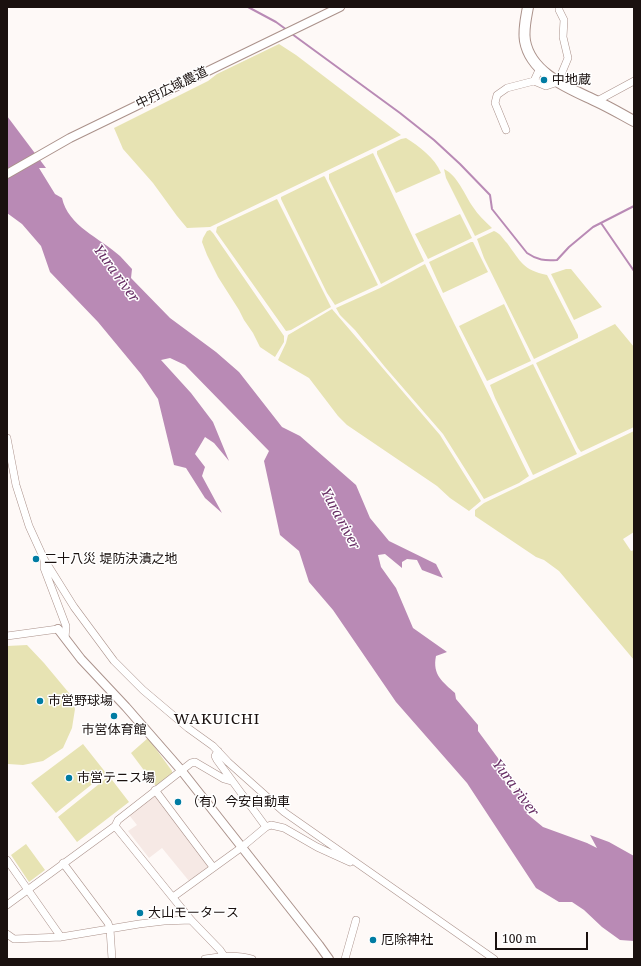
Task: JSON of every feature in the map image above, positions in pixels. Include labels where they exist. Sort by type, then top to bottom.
[{"type":"main road","points":[[528,7],[525,27],[525,41],[530,53],[540,68],[558,82],[634,121]]},
{"type":"street","name":"中丹広域農道","points":[[7,174],[70,138],[340,7]]},
{"type":"street","points":[[506,130],[495,103],[497,95],[507,88],[534,81],[546,86],[558,82],[568,58],[563,36],[564,20],[559,7]]},
{"type":"street","points":[[534,81],[540,68]]},
{"type":"street","points":[[597,101],[634,81]]},
{"type":"street","points":[[7,438],[16,485],[29,526],[44,559],[74,607],[114,661],[144,690],[188,728],[213,746],[228,762],[284,812],[494,959]]},
{"type":"street","points":[[44,559],[44,568],[66,626],[64,638]]},
{"type":"street","points":[[7,636],[58,629],[81,659],[126,707],[181,770],[319,945],[328,959]]},
{"type":"street","points":[[218,751],[215,756],[231,781],[266,827]]},
{"type":"street","points":[[7,905],[115,826],[118,820],[191,763],[195,762],[224,779],[231,781]]},
{"type":"street","points":[[155,790],[213,867]]},
{"type":"street","points":[[173,897],[242,847],[266,827],[271,825],[284,828],[317,847],[362,866]]},
{"type":"street","points":[[115,826],[191,920],[224,956]]},
{"type":"street","points":[[7,860],[61,937]]},
{"type":"street","points":[[63,863],[110,929],[112,959]]},
{"type":"street","points":[[7,934],[14,939],[61,937],[164,921],[191,920]]},
{"type":"street","points":[[345,959],[356,920]]},
{"type":"street","points":[[205,959],[224,956],[246,957],[252,959]]},
{"type":"shaded area","points":[[279,44],[296,55],[401,135],[210,227],[187,228],[153,183],[123,149],[114,128],[208,81],[217,74]]},
{"type":"shaded area","points":[[406,138],[431,157],[441,173],[396,193],[377,154],[377,151]]},
{"type":"shaded area","points":[[373,153],[424,261],[381,284],[329,179],[329,174]]},
{"type":"shaded area","points":[[444,169],[453,176],[475,210],[492,228],[475,236],[446,178]]},
{"type":"shaded area","points":[[324,176],[378,285],[335,305],[327,293],[281,199],[281,197]]},
{"type":"shaded area","points":[[277,199],[331,307],[291,330],[286,331],[216,232],[217,227]]},
{"type":"shaded area","points":[[460,214],[472,238],[428,259],[415,234]]},
{"type":"shaded area","points":[[210,230],[284,336],[284,342],[275,357],[260,347],[253,333],[218,277],[202,242],[207,231]]},
{"type":"shaded area","points":[[494,231],[501,236],[527,268],[547,275],[578,335],[578,338],[534,359],[484,258],[477,239]]},
{"type":"shaded area","points":[[473,242],[488,272],[443,293],[429,262]]},
{"type":"shaded area","points":[[425,264],[529,476],[519,483],[484,499],[443,434],[355,330],[340,315],[336,308],[380,288]]},
{"type":"shaded area","points":[[566,269],[571,269],[602,307],[574,320],[551,274]]},
{"type":"shaded area","points":[[504,304],[531,361],[487,381],[459,326]]},
{"type":"shaded area","points":[[332,309],[440,435],[481,501],[469,511],[450,498],[437,486],[347,425],[338,416],[309,378],[278,360],[288,335]]},
{"type":"shaded area","points":[[615,324],[634,347],[634,427],[581,452],[536,363]]},
{"type":"shaded area","points":[[533,364],[577,454],[533,475],[490,385]]},
{"type":"shaded area","points":[[634,431],[634,532],[623,539],[631,551],[634,550],[634,660],[559,571],[475,516],[475,510],[484,503]]},
{"type":"shaded area","name":"市営野球場","points":[[27,645],[69,693],[75,709],[72,728],[63,748],[43,761],[23,765],[8,764],[7,646]]},
{"type":"shaded area","points":[[148,738],[172,771],[172,773],[157,785],[155,785],[131,753]]},
{"type":"shaded area","name":"市営テニス場","points":[[83,744],[106,773],[56,813],[31,783]]},
{"type":"shaded area","name":"市営テニス場","points":[[109,776],[129,802],[77,842],[58,817]]},
{"type":"shaded area","points":[[156,794],[209,867],[189,881],[162,848],[149,858],[128,831],[137,825],[129,815]]},
{"type":"shaded area","points":[[26,844],[45,870],[29,882],[11,855]]},
{"type":"water","name":"Yura river","points":[[7,116],[46,168],[39,168],[55,194],[62,198],[65,208],[78,224],[120,256],[132,269],[131,278],[170,318],[216,352],[239,372],[282,427],[300,436],[356,485],[370,518],[389,541],[436,564],[443,578],[422,570],[417,560],[407,559],[402,562],[402,568],[385,554],[378,555],[381,567],[396,588],[413,628],[447,652],[436,656],[435,663],[437,673],[455,693],[456,699],[478,725],[478,731],[506,769],[510,777],[504,780],[512,792],[517,788],[535,807],[526,813],[543,827],[597,848],[590,835],[609,842],[634,856],[634,941],[620,940],[572,902],[559,902],[536,888],[467,783],[396,702],[333,610],[309,582],[299,551],[280,535],[264,461],[269,451],[185,365],[170,358],[161,360],[191,393],[213,422],[229,461],[214,443],[205,437],[195,454],[205,467],[202,476],[222,513],[205,498],[186,468],[174,465],[158,399],[141,374],[98,322],[50,272],[41,246],[22,224],[7,213]]},
{"type":"waterway","points":[[248,7],[276,22],[287,30]]},
{"type":"waterway","points":[[292,34],[400,113],[434,140],[490,195],[492,209],[527,253],[534,257],[545,260],[557,260],[569,247],[593,227],[634,206]]},
{"type":"waterway","points":[[601,223],[634,271]]},
{"type":"place","name":"中地蔵","points":[[544,80]]},
{"type":"place","name":"二十八災 堤防決潰之地","points":[[36,559]]},
{"type":"place","name":"市営野球場","points":[[40,701]]},
{"type":"place","name":"市営体育館","points":[[114,716]]},
{"type":"place","name":"市営テニス場","points":[[69,778]]},
{"type":"place","name":"（有）今安自動車","points":[[178,802]]},
{"type":"place","name":"大山モータース","points":[[140,913]]},
{"type":"place","name":"厄除神社","points":[[373,940]]},
{"type":"district","name":"WAKUICHI","points":[[217,720]]}]
